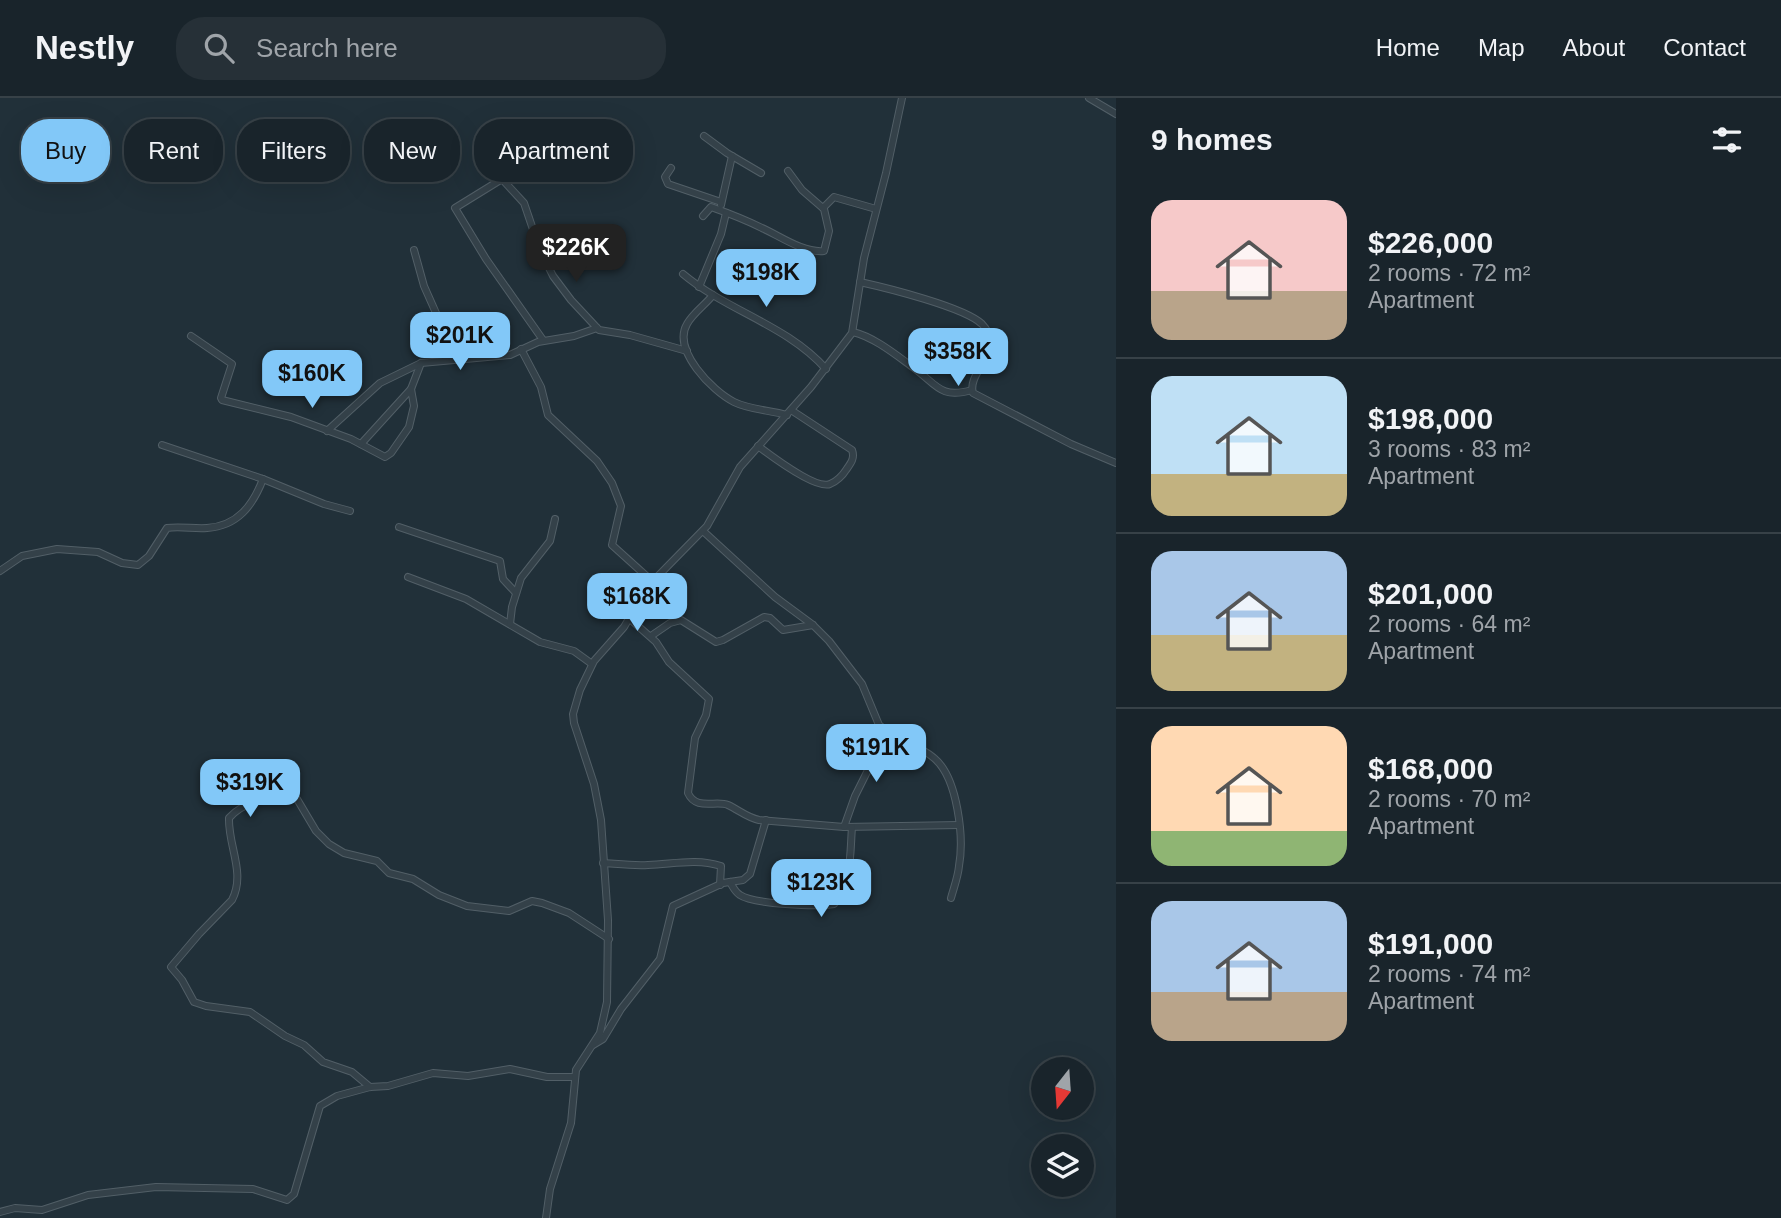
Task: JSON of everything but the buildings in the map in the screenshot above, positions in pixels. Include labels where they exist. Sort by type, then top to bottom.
[{"type":"street","points":[[546,1218],[550,1189],[571,1123],[575,1077],[579,1065],[600,1033],[605,1014],[609,939],[599,806],[573,719],[580,690],[592,664],[630,619],[653,582],[703,531],[718,510],[740,467],[826,369],[853,332],[860,282],[902,98]]},
{"type":"street","points":[[1089,98],[1116,114]]},
{"type":"street","points":[[704,136],[761,173]]},
{"type":"street","points":[[699,287],[719,239],[723,211],[721,202],[732,156]]},
{"type":"street","points":[[671,168],[665,178],[668,184],[721,202]]},
{"type":"street","points":[[703,216],[709,208],[723,211],[796,244],[821,251],[826,247],[829,230],[823,208],[802,190],[788,171]]},
{"type":"street","points":[[543,341],[486,259],[455,208],[502,179],[524,203],[540,250],[553,276],[597,328],[687,351]]},
{"type":"street","points":[[823,208],[834,197],[876,209]]},
{"type":"street","points":[[414,250],[424,286],[456,358]]},
{"type":"street","points":[[683,274],[699,287],[799,343],[826,369]]},
{"type":"street","points":[[860,282],[917,297],[967,315],[981,323],[990,342],[984,362],[972,383],[972,390],[976,395],[1054,436],[1116,463]]},
{"type":"street","points":[[713,295],[687,324],[684,344],[708,382],[727,398],[746,406],[789,412],[852,450],[852,460],[841,477],[831,484],[823,485],[792,470],[758,446]]},
{"type":"street","points":[[327,431],[380,383],[421,363],[505,355],[543,341],[574,336],[597,328]]},
{"type":"street","points":[[853,332],[872,339],[918,370],[936,389],[953,393],[972,390]]},
{"type":"street","points":[[191,336],[232,364],[222,400],[282,414],[361,444],[385,457],[409,428],[412,416],[411,388]]},
{"type":"street","points":[[521,349],[541,387],[548,415],[597,461],[612,483],[621,506],[612,545],[653,582]]},
{"type":"street","points":[[361,444],[411,388],[421,363]]},
{"type":"street","points":[[162,445],[350,511]]},
{"type":"street","points":[[0,571],[22,556],[57,549],[96,552],[121,563],[138,565],[149,556],[167,528],[216,527],[246,511],[263,479]]},
{"type":"street","points":[[510,624],[516,593],[524,572],[550,541],[555,520]]},
{"type":"street","points":[[399,527],[500,561],[503,579],[516,593]]},
{"type":"street","points":[[703,531],[775,597],[813,625],[854,673],[879,725],[887,732],[912,743],[941,764],[953,795],[959,825],[960,865],[951,898]]},
{"type":"street","points":[[408,577],[466,599],[544,644],[577,652],[592,664]]},
{"type":"street","points":[[651,636],[670,623],[681,620],[716,642],[764,617],[770,618],[785,631],[813,625]]},
{"type":"street","points":[[630,619],[651,636],[668,662],[710,700],[706,718],[695,738],[689,797],[711,806],[726,804],[746,817],[766,820],[844,827],[959,825]]},
{"type":"street","points":[[844,827],[855,796],[887,732]]},
{"type":"street","points":[[370,1087],[352,1072],[323,1062],[304,1045],[249,1012],[206,1006],[193,1001],[171,966],[230,902],[235,893],[237,873],[228,827],[229,818],[233,814],[266,799],[297,799],[316,831],[329,844],[344,853],[377,861],[389,873],[409,877],[439,895],[467,906],[509,911],[532,901],[542,903],[569,913],[609,939]]},
{"type":"street","points":[[593,1045],[603,1039],[621,1009],[660,959],[673,906],[720,885],[743,880],[750,874],[766,820]]},
{"type":"street","points":[[730,882],[736,893],[753,900],[834,904],[845,887],[852,827]]},
{"type":"street","points":[[603,863],[645,866],[689,861],[706,862],[721,867],[720,885]]},
{"type":"street","points":[[0,1212],[15,1208],[42,1210],[88,1195],[156,1187],[251,1189],[289,1200],[294,1194],[320,1105],[337,1096],[370,1087],[388,1086],[433,1073],[468,1076],[507,1069],[547,1077],[575,1077]]}]
